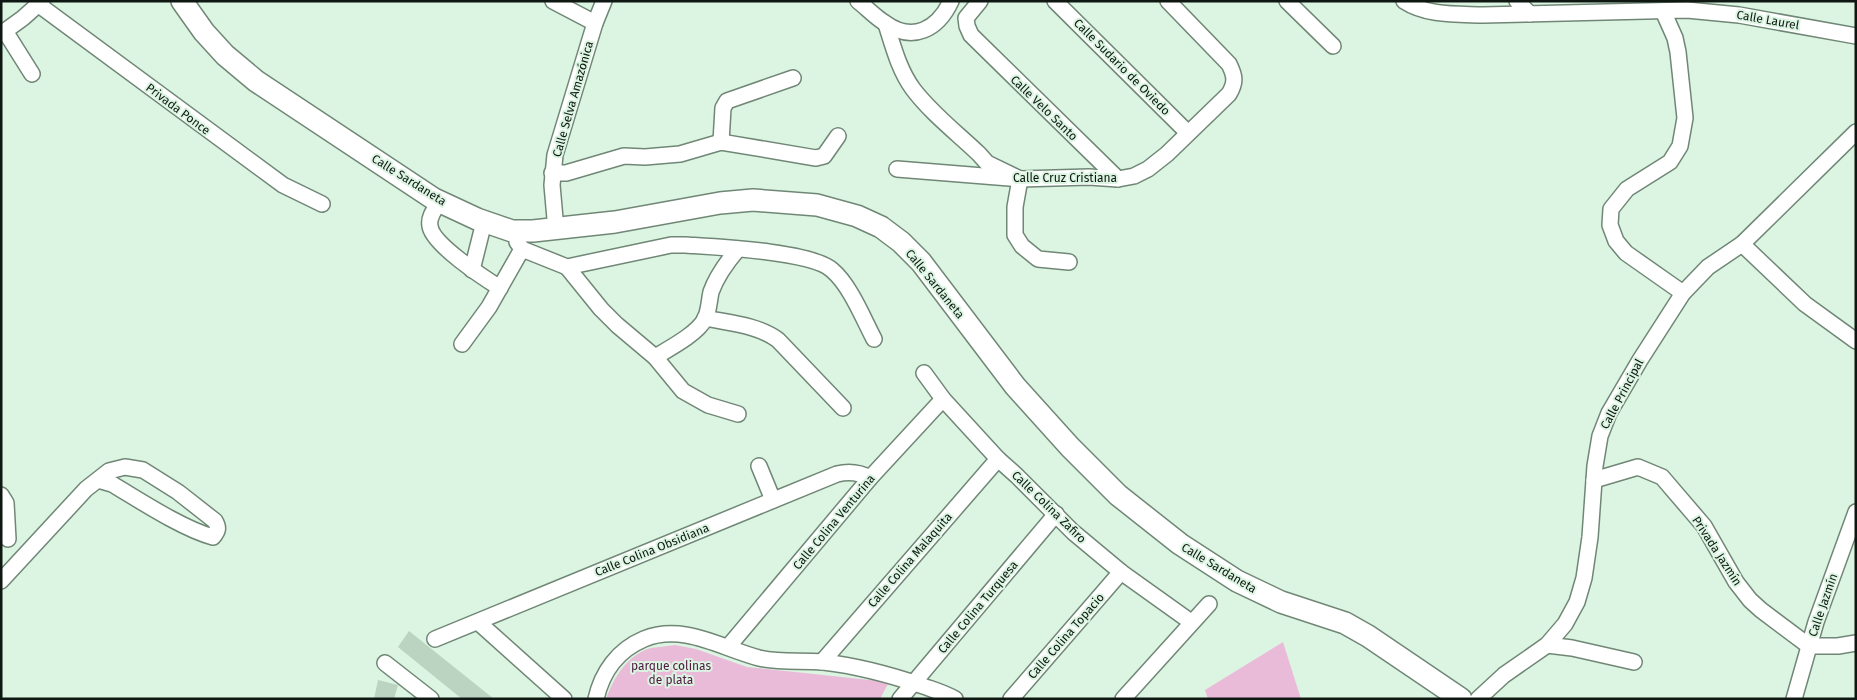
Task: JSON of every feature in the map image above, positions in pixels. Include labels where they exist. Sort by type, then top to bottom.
[{"type":"street","name":"Calle Sardaneta","points":[[182,1],[214,44],[256,81],[440,201],[484,222],[512,230],[534,232],[555,220],[615,222],[720,203],[752,200],[817,205],[857,216],[881,227],[921,262],[1015,386],[1070,447],[1118,495],[1180,544],[1237,581],[1281,602],[1345,623],[1368,636],[1461,699]]},
{"type":"street","points":[[553,1],[595,23]]},
{"type":"street","name":"Calle Selva Amazónica","points":[[555,220],[552,179],[555,155],[595,23],[604,1]]},
{"type":"street","points":[[858,1],[886,24],[903,31],[924,31],[933,26],[952,1]]},
{"type":"street","name":"Calle Velo Santo","points":[[980,1],[966,18],[966,26],[971,35],[1118,179]]},
{"type":"street","name":"Calle Sudario de Oviedo","points":[[1055,1],[1188,134]]},
{"type":"street","name":"Calle Cruz Cristiana","points":[[897,168],[1020,180],[1089,177],[1118,179],[1134,176],[1148,169],[1167,154],[1229,94],[1234,85],[1235,75],[1229,64],[1168,1]]},
{"type":"street","points":[[1287,1],[1333,46]]},
{"type":"street","name":"Calle Laurel","points":[[1404,1],[1424,11],[1451,14],[1716,12],[1856,36]]},
{"type":"street","points":[[1517,1],[1530,14],[1542,1]]},
{"type":"street","points":[[32,74],[3,33],[40,3]]},
{"type":"street","name":"Privada Ponce","points":[[40,3],[283,185],[322,204]]},
{"type":"street","points":[[1663,11],[1675,38],[1678,52],[1685,118],[1680,146],[1670,162],[1627,188],[1611,209],[1610,225],[1616,241],[1626,253],[1682,293]]},
{"type":"street","points":[[886,24],[902,69],[912,88],[924,102],[987,163],[1020,180],[1014,207],[1015,235],[1022,246],[1038,258],[1069,262]]},
{"type":"street","points":[[721,142],[722,108],[727,101],[794,78]]},
{"type":"street","name":"Calle Principal","points":[[1478,699],[1504,675],[1547,645],[1565,624],[1577,602],[1584,578],[1590,537],[1594,480],[1600,436],[1609,413],[1682,293],[1708,267],[1742,244],[1856,132]]},
{"type":"street","points":[[552,179],[624,156],[645,157],[680,154],[721,142],[816,158],[824,156],[838,136]]},
{"type":"street","points":[[440,201],[430,218],[430,227],[435,238],[472,270],[500,288]]},
{"type":"street","points":[[472,270],[484,222]]},
{"type":"street","points":[[512,230],[522,249],[567,267],[601,309],[617,325],[656,357],[683,391],[708,405],[738,414]]},
{"type":"street","points":[[1742,244],[1806,304],[1856,341]]},
{"type":"street","points":[[567,267],[672,245],[738,249],[804,258],[832,269],[847,289],[874,339]]},
{"type":"street","points":[[462,344],[489,307],[522,249]]},
{"type":"street","points":[[656,357],[701,325],[718,276],[738,249]]},
{"type":"street","points":[[705,318],[761,330],[770,334],[843,408]]},
{"type":"street","name":"Calle Colina Zafiro","points":[[924,374],[998,459],[1073,532],[1121,572],[1191,622]]},
{"type":"street","name":"Calle Colina Venturina","points":[[728,647],[870,478],[943,398]]},
{"type":"street","name":"Calle Colina Malaquita","points":[[822,662],[998,459]]},
{"type":"street","points":[[760,466],[773,500]]},
{"type":"street","points":[[1,581],[86,489],[109,471],[125,467],[143,470],[178,492],[215,521],[218,526],[217,531],[213,537],[205,535],[112,484],[98,480]]},
{"type":"street","name":"Privada Jazmín","points":[[1594,480],[1638,467],[1662,477],[1704,526],[1736,582],[1750,600],[1809,646]]},
{"type":"street","name":"Calle Colina Obsidiana","points":[[435,639],[844,472],[857,473],[870,478]]},
{"type":"street","points":[[1,495],[6,503],[8,539]]},
{"type":"street","name":"Calle Jazmín","points":[[1794,699],[1809,646],[1856,512]]},
{"type":"street","name":"Calle Colina Turquesa","points":[[900,699],[1056,514]]},
{"type":"street","name":"Calle Colina Topacio","points":[[1011,699],[1121,572]]},
{"type":"street","points":[[1123,699],[1209,604]]},
{"type":"street","points":[[478,622],[564,699]]},
{"type":"street","points":[[596,699],[601,682],[610,664],[625,650],[645,639],[662,635],[681,634],[698,637],[759,658],[822,662],[865,669],[914,683],[955,699]]},
{"type":"street","points":[[1809,646],[1838,646],[1856,643]]},
{"type":"street","points":[[1547,645],[1572,648],[1634,662]]},
{"type":"street","points":[[385,663],[424,696]]},
{"type":"green space","points":[[1283,642],[1301,699],[1208,699],[1205,690]]},
{"type":"green space","name":"parque colinas de plata","points":[[675,645],[696,649],[747,667],[889,682],[880,699],[606,699],[617,675],[628,661],[651,648]]},
{"type":"building","points":[[409,631],[494,699],[462,699],[398,647]]},
{"type":"building","points":[[378,680],[398,685],[394,699],[374,699]]}]
